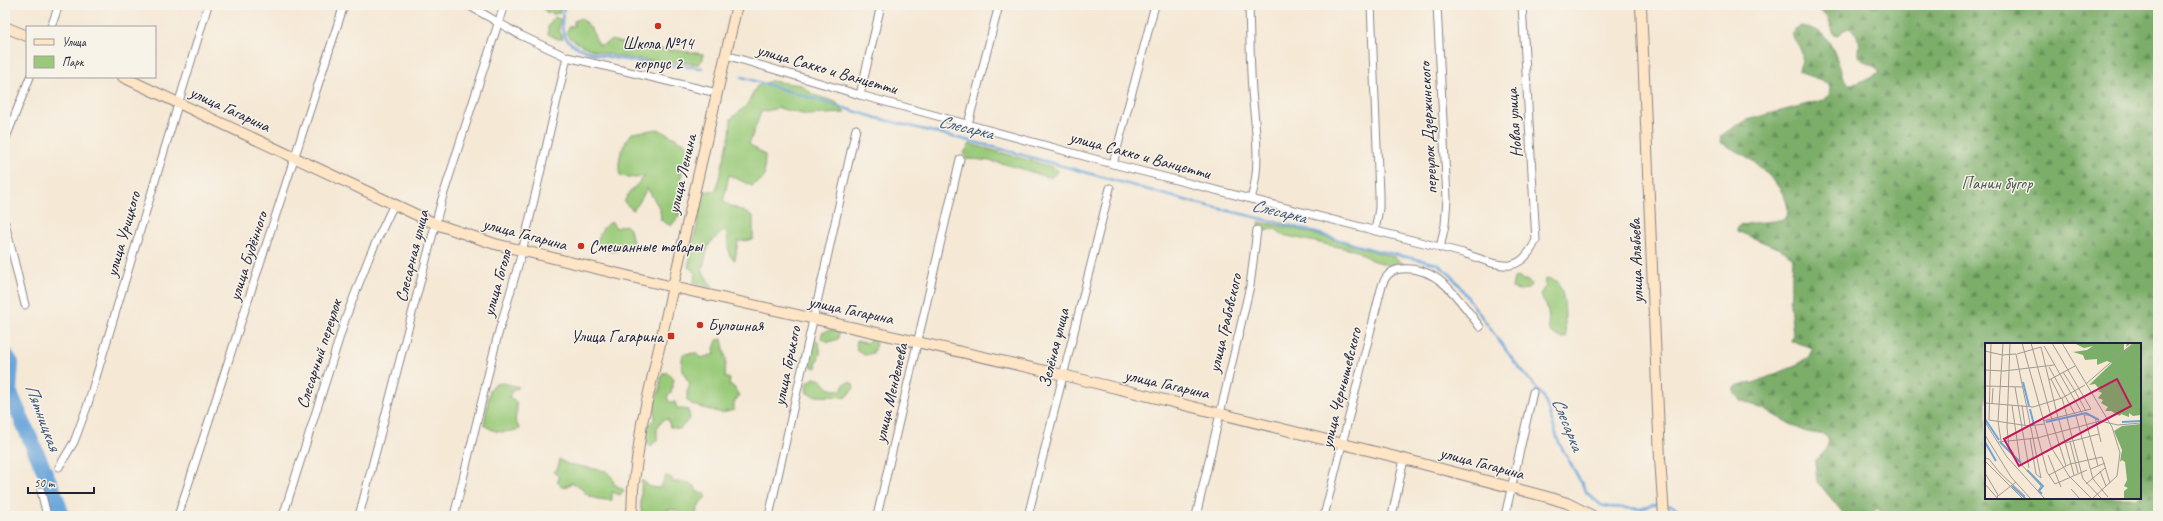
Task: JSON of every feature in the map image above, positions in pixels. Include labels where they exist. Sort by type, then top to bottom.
[{"type":"main road","name":"улица Ленина","points":[[632,516],[635,475],[642,424],[737,5]]},
{"type":"main road","name":"улица Алябьева","points":[[1641,5],[1659,450],[1664,516]]},
{"type":"main road","points":[[5,27],[26,36]]},
{"type":"main road","name":"улица Гагарина","points":[[125,78],[436,224],[522,252],[1063,375],[1220,413],[1404,459],[1567,503],[1594,516]]},
{"type":"street","points":[[51,26],[60,5]]},
{"type":"street","name":"улица Урицкого","points":[[59,467],[74,442],[87,407],[208,5]]},
{"type":"street","name":"улица Будённого","points":[[178,516],[344,5]]},
{"type":"street","points":[[468,5],[540,45],[567,56],[717,93]]},
{"type":"street","name":"Слесарная улица","points":[[359,516],[444,193],[504,5]]},
{"type":"street","points":[[860,95],[881,5]]},
{"type":"street","points":[[968,124],[999,5]]},
{"type":"street","points":[[1113,164],[1155,5]]},
{"type":"street","points":[[1249,5],[1250,69],[1257,158],[1254,187],[1251,199]]},
{"type":"street","points":[[1371,5],[1379,194],[1378,216],[1375,231]]},
{"type":"street","name":"переулок Дзержинского","points":[[1437,5],[1447,199],[1445,225],[1440,248]]},
{"type":"street","name":"Новая улица","points":[[1522,5],[1536,240]]},
{"type":"street","name":"улица Сакко и Ванцетти","points":[[726,55],[860,95],[1113,164],[1506,266],[1518,264],[1525,259],[1536,240]]},
{"type":"street","name":"улица Гоголя","points":[[454,516],[497,338],[522,252],[567,56]]},
{"type":"street","points":[[5,140],[30,78]]},
{"type":"street","name":"улица Горького","points":[[769,516],[812,318],[856,129]]},
{"type":"street","name":"улица Менделеева","points":[[877,516],[960,159]]},
{"type":"street","name":"Зелёная улица","points":[[1028,516],[1110,188]]},
{"type":"street","name":"Слесарный переулок","points":[[283,516],[346,317],[370,255],[394,204]]},
{"type":"street","points":[[5,223],[25,305]]},
{"type":"street","name":"улица Грабовского","points":[[1196,516],[1250,286],[1257,230]]},
{"type":"street","name":"улица Чернышевского","points":[[1324,516],[1382,283],[1392,271],[1404,268],[1419,269],[1434,276],[1451,290],[1480,327]]},
{"type":"street","points":[[1506,516],[1533,392]]},
{"type":"street","points":[[1392,516],[1404,459]]},
{"type":"street","points":[[41,491],[47,516]]},
{"type":"green space","points":[[544,5],[561,5],[560,12],[555,14],[547,13],[543,8]]},
{"type":"green space","name":"Панин бугор","points":[[1818,5],[2158,5],[2158,516],[1883,516],[1878,508],[1869,516],[1855,516],[1843,513],[1817,481],[1815,461],[1826,450],[1829,440],[1825,435],[1805,432],[1763,409],[1740,400],[1734,394],[1734,388],[1738,385],[1753,383],[1793,367],[1808,358],[1813,348],[1791,341],[1793,335],[1790,305],[1793,258],[1784,251],[1737,231],[1737,227],[1743,225],[1786,218],[1788,210],[1786,202],[1782,193],[1769,176],[1747,157],[1720,142],[1721,135],[1746,120],[1823,100],[1829,95],[1830,87],[1822,80],[1799,72],[1802,53],[1792,35],[1794,29],[1800,26],[1811,28],[1825,37],[1834,52],[1845,80],[1849,84],[1858,83],[1880,72],[1858,56],[1858,40],[1854,31],[1850,28],[1844,30],[1839,35],[1834,34],[1828,19],[1819,9]]},
{"type":"green space","points":[[554,17],[560,19],[559,30],[563,39],[558,39],[548,34],[548,27]]},
{"type":"green space","points":[[581,18],[590,27],[599,45],[606,44],[611,40],[646,47],[703,54],[703,59],[699,64],[663,62],[625,58],[590,49],[576,42],[566,33],[569,27],[574,26],[574,21]]},
{"type":"green space","points":[[771,81],[801,85],[814,95],[836,102],[845,113],[806,115],[779,108],[761,112],[749,144],[765,155],[764,178],[752,186],[729,175],[723,202],[753,216],[753,240],[738,241],[735,260],[729,255],[727,233],[724,230],[709,244],[702,271],[713,288],[694,284],[695,272],[688,267],[704,192],[716,190],[730,135],[731,119],[747,105],[757,86]]},
{"type":"green space","points":[[658,129],[688,145],[680,182],[679,216],[671,226],[661,220],[660,209],[647,188],[639,203],[633,210],[624,202],[629,193],[645,176],[636,178],[620,176],[619,170],[621,153],[625,143],[632,133]]},
{"type":"green space","points":[[970,144],[1053,167],[1058,171],[1052,177],[1047,177],[997,162],[966,159],[964,153]]},
{"type":"green space","points":[[612,222],[616,228],[625,225],[630,229],[633,243],[629,246],[624,246],[621,249],[614,251],[603,249],[597,245],[601,231]]},
{"type":"green space","points":[[1259,222],[1293,228],[1394,257],[1404,264],[1393,267],[1371,260],[1357,251],[1283,235],[1274,228],[1265,231],[1260,227]]},
{"type":"green space","points":[[1518,277],[1522,280],[1528,280],[1531,285],[1528,289],[1519,290],[1512,288],[1514,278]]},
{"type":"green space","points":[[1547,278],[1557,281],[1563,295],[1566,337],[1562,338],[1556,335],[1549,329],[1548,326],[1547,307],[1540,296],[1546,286],[1544,282]]},
{"type":"green space","points":[[830,330],[839,331],[838,339],[829,342],[821,338],[822,333]]},
{"type":"green space","points":[[872,337],[876,344],[873,353],[865,355],[857,351],[856,341],[867,343]]},
{"type":"green space","points":[[722,339],[726,360],[725,377],[730,379],[729,385],[734,387],[739,396],[734,402],[734,410],[722,413],[693,405],[687,400],[687,392],[690,384],[684,373],[682,362],[683,354],[697,353],[701,358],[715,354],[714,349],[717,340]]},
{"type":"green space","points":[[811,339],[816,339],[820,348],[820,353],[816,362],[817,368],[812,367],[809,363]]},
{"type":"green space","points":[[663,373],[668,373],[674,379],[671,393],[667,396],[669,402],[675,402],[677,408],[688,410],[690,418],[680,429],[670,427],[668,419],[663,420],[657,428],[657,440],[651,446],[646,443],[647,426],[655,419],[656,400],[660,390],[660,382]]},
{"type":"green space","points":[[814,378],[822,380],[832,389],[841,390],[844,384],[849,382],[853,384],[854,388],[845,398],[811,395],[807,393],[806,384]]},
{"type":"green space","points":[[503,383],[519,387],[512,391],[509,397],[516,402],[517,409],[515,421],[520,429],[501,432],[488,428],[484,425],[490,390],[495,384]]},
{"type":"green space","points":[[559,459],[567,464],[606,471],[612,477],[614,484],[624,490],[620,495],[612,492],[612,500],[607,500],[594,498],[587,494],[581,487],[572,483],[563,488],[558,483],[558,475],[553,472],[558,468]]},
{"type":"green space","points":[[666,476],[672,478],[672,482],[682,482],[695,486],[697,492],[704,493],[707,496],[700,503],[695,516],[684,516],[676,510],[670,510],[661,512],[665,516],[642,516],[642,480],[650,487],[660,488]]},
{"type":"waterway","name":"Слесарка","points":[[565,5],[562,17],[562,26],[566,38],[575,46],[609,57],[702,68]]},
{"type":"waterway","name":"Слесарка","points":[[742,77],[877,118],[990,146],[1192,202],[1292,226],[1371,249],[1438,264],[1453,277],[1513,360],[1544,397],[1559,443],[1587,493],[1601,505],[1609,507],[1641,509],[1653,505],[1661,505]]},
{"type":"waterway","name":"Пятницкая","points":[[5,354],[11,363],[9,391],[55,495],[62,516]]},
{"type":"waterway","name":"Слесарка","points":[[1666,505],[1673,506],[1688,516]]},
{"type":"place","name":"Школа №14 корпус 2","points":[[658,26]]},
{"type":"place","name":"Смешанные товары","points":[[581,246]]},
{"type":"place","name":"Булошная","points":[[700,325]]},
{"type":"place","name":"Улица Гагарина","points":[[671,336]]}]
